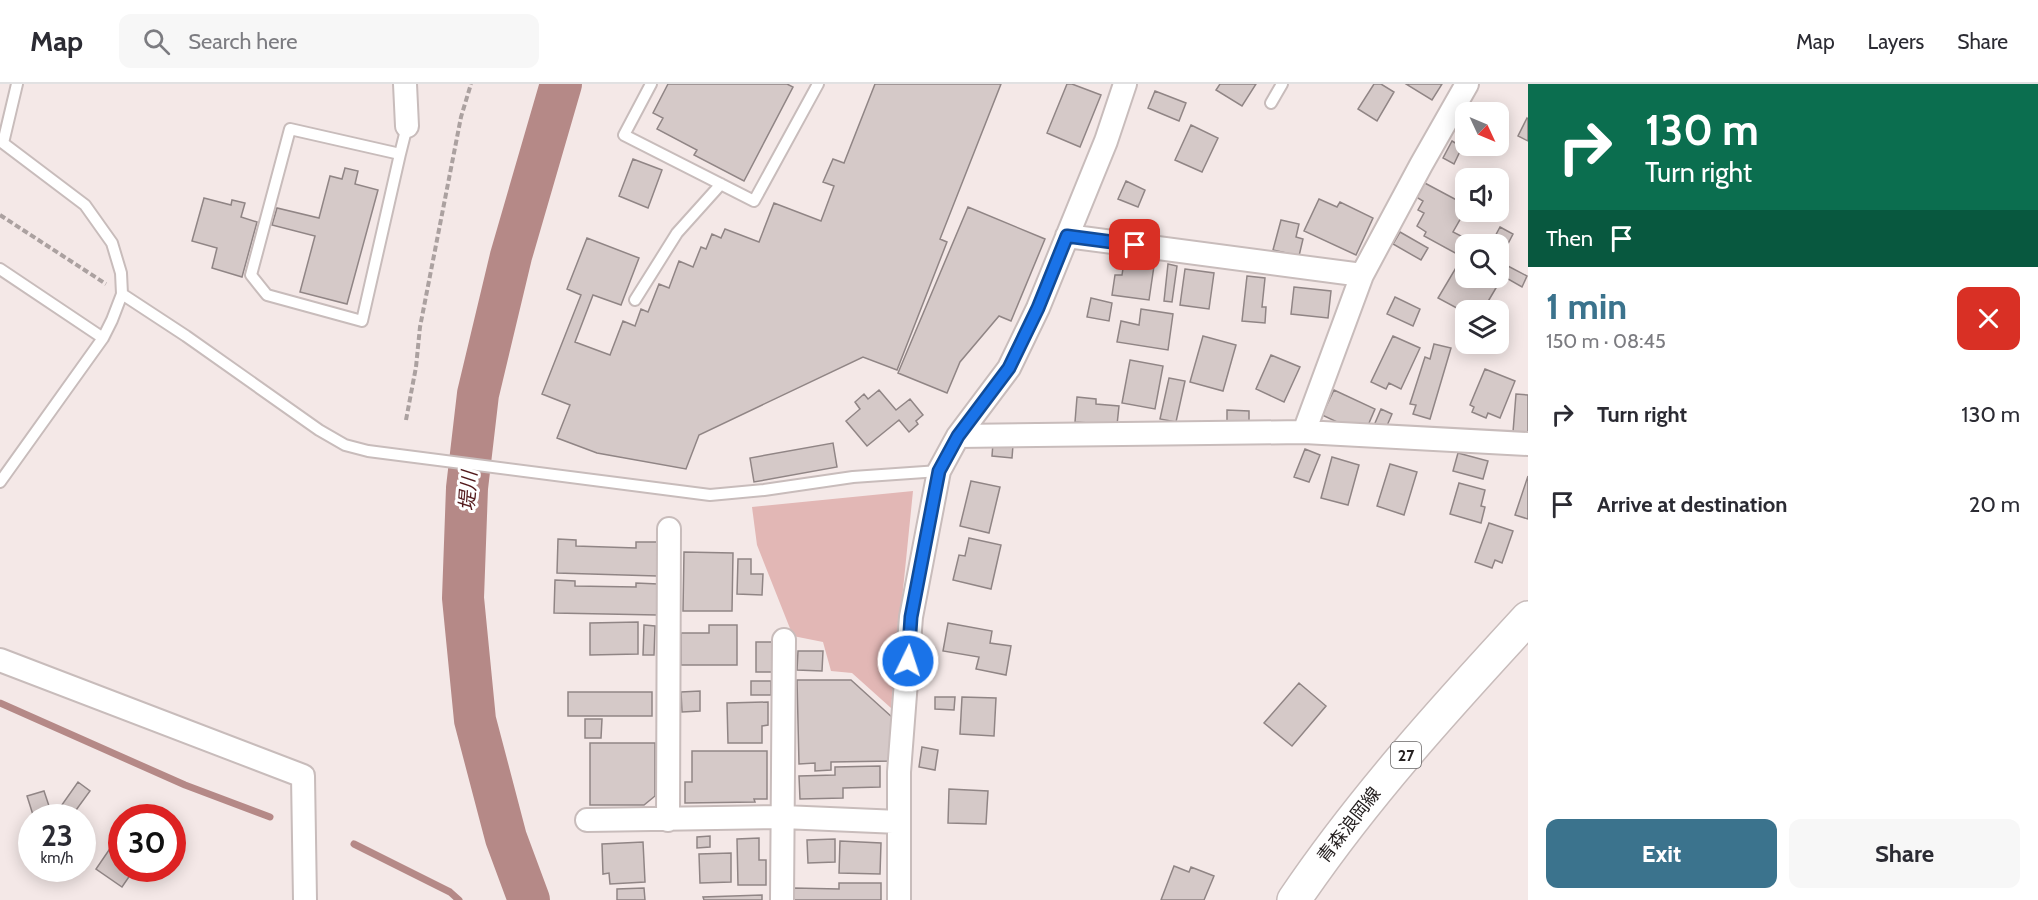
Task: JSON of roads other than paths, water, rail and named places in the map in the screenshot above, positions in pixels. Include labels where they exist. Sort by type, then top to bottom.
[{"type":"main road","name":"青森浪岡線","points":[[1294,900],[1327,851],[1380,785],[1455,697],[1528,618]]},
{"type":"street","points":[[405,84],[407,126]]},
{"type":"street","points":[[898,900],[899,772],[911,617],[939,471],[958,436],[1009,368],[1038,308],[1106,141],[1125,84]]},
{"type":"street","points":[[1304,432],[1362,275],[1467,84]]},
{"type":"street","points":[[1067,236],[1362,275]]},
{"type":"street","points":[[958,436],[1304,432],[1528,444]]},
{"type":"street","points":[[668,820],[669,529]]},
{"type":"street","points":[[782,900],[784,640]]},
{"type":"street","points":[[0,660],[303,776],[305,900]]},
{"type":"street","points":[[587,820],[783,818],[899,822]]},
{"type":"lane","points":[[0,482],[103,338],[122,294],[121,273],[112,243],[85,205],[2,142],[17,84]]},
{"type":"lane","points":[[651,84],[624,135],[754,201],[818,84]]},
{"type":"lane","points":[[1271,104],[1282,84]]},
{"type":"lane","points":[[400,154],[290,129],[251,275],[267,295],[362,321],[407,126]]},
{"type":"lane","points":[[636,300],[677,233],[721,184]]},
{"type":"lane","points":[[0,269],[103,338]]},
{"type":"lane","points":[[122,294],[319,430],[345,445],[368,451],[710,495],[853,477],[939,471]]},
{"type":"waterway","name":"堤川","points":[[529,900],[506,838],[475,720],[463,598],[467,488],[478,394],[511,256],[561,84]]},
{"type":"waterway","points":[[0,703],[185,785],[270,817]]},
{"type":"waterway","points":[[354,844],[450,892],[459,900]]}]
